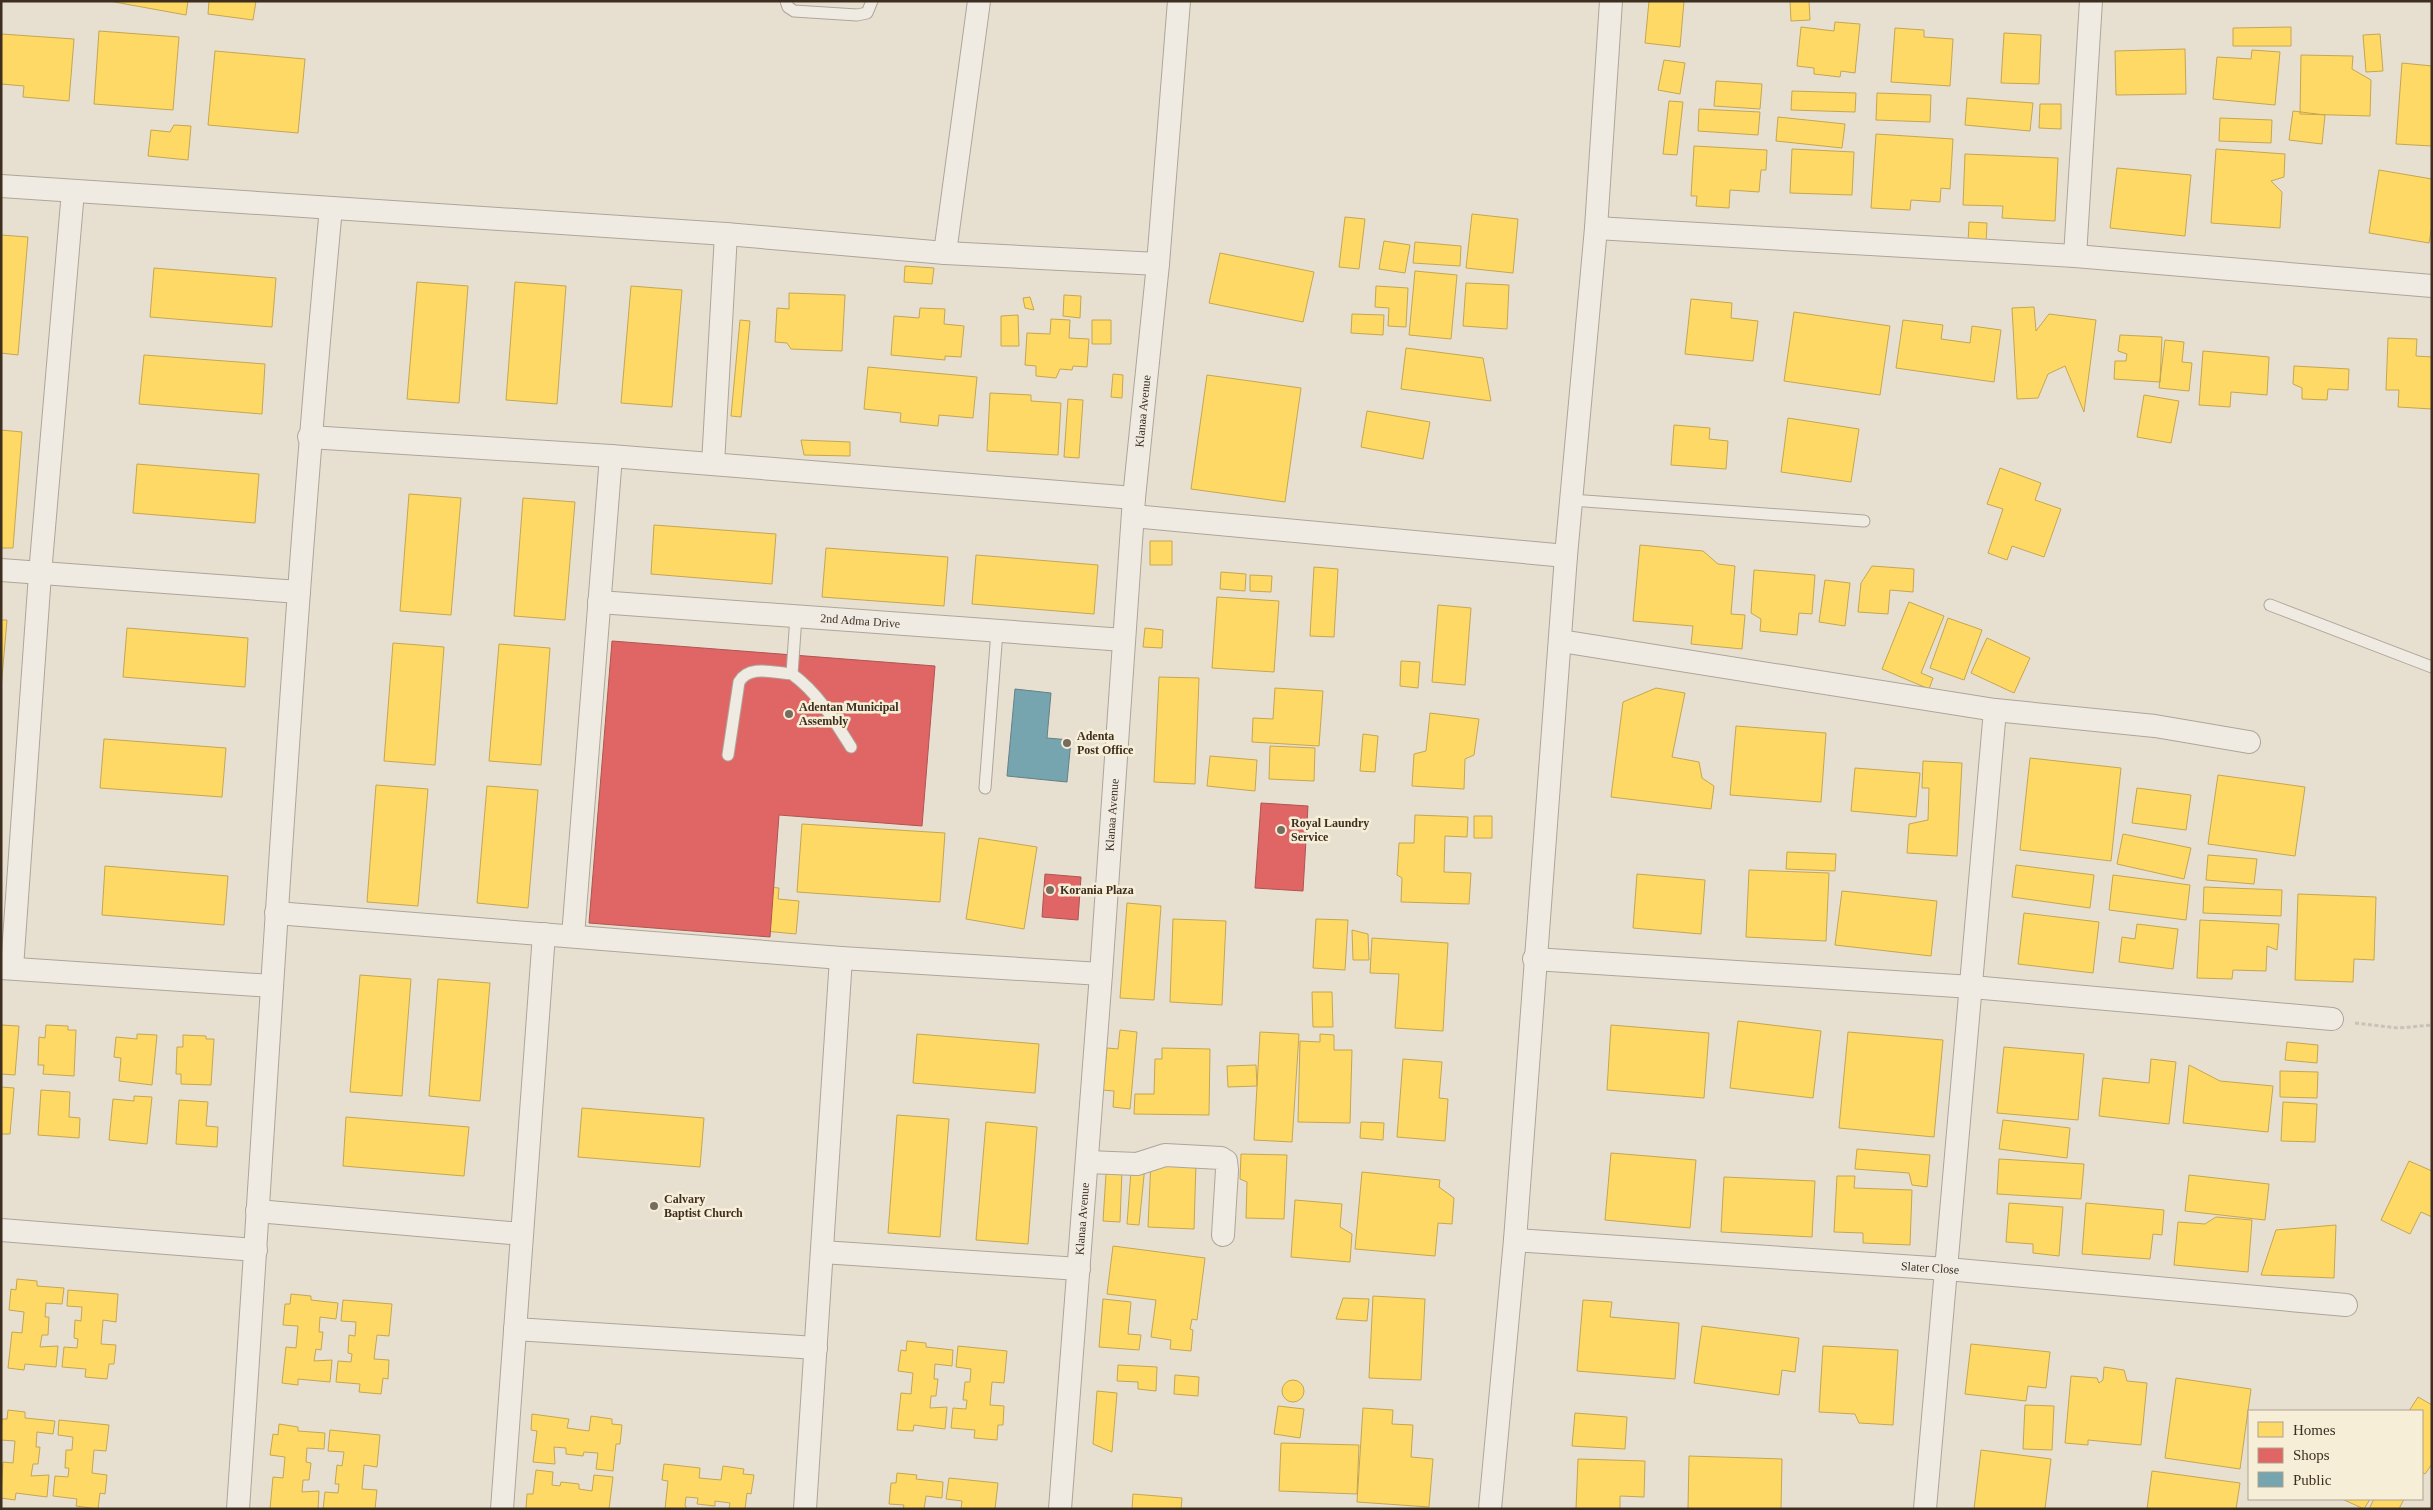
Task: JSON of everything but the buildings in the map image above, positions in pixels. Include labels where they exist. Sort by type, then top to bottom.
[{"type":"street","points":[[945,252],[979,1]]},
{"type":"street","name":"Klanaa Avenue","points":[[1060,1509],[1134,507],[1158,264],[1179,1]]},
{"type":"street","points":[[1490,1509],[1515,1240],[1534,959],[1561,641],[1566,556],[1596,228],[1610,1]]},
{"type":"street","points":[[2075,256],[2091,1]]},
{"type":"street","points":[[1,186],[726,234],[945,252],[1158,264]]},
{"type":"street","points":[[73,191],[6,968],[272,986]]},
{"type":"street","points":[[238,1509],[309,437],[331,208]]},
{"type":"street","points":[[1596,228],[2075,256],[2432,286]]},
{"type":"street","points":[[713,464],[726,234]]},
{"type":"street","points":[[309,437],[713,464],[1134,507],[1566,556]]},
{"type":"street","points":[[573,936],[611,456]]},
{"type":"street","points":[[1,570],[299,592]]},
{"type":"street","name":"2nd Adma Drive","points":[[599,602],[1124,640]]},
{"type":"street","points":[[1561,641],[1995,710],[2155,726],[2250,742]]},
{"type":"street","points":[[1925,1509],[1995,710]]},
{"type":"street","points":[[276,913],[841,958],[1101,974]]},
{"type":"street","points":[[502,1509],[544,934]]},
{"type":"street","points":[[805,1509],[841,958]]},
{"type":"street","points":[[1534,959],[1972,987],[2332,1019]]},
{"type":"street","points":[[1087,1162],[1137,1164],[1165,1154],[1221,1158],[1226,1161],[1227,1170],[1223,1235]]},
{"type":"street","points":[[257,1211],[522,1234]]},
{"type":"street","points":[[1,1230],[256,1250]]},
{"type":"street","name":"Slater Close","points":[[1515,1240],[1947,1269],[2346,1305]]},
{"type":"street","points":[[822,1252],[1079,1268]]},
{"type":"street","points":[[515,1329],[816,1348]]},
{"type":"lane","points":[[786,1],[788,7],[794,11],[857,15],[867,13],[872,1]]},
{"type":"lane","points":[[1571,500],[1864,521]]},
{"type":"lane","points":[[2270,605],[2432,667]]},
{"type":"lane","points":[[792,674],[796,616]]},
{"type":"lane","points":[[985,788],[998,631]]},
{"type":"lane","points":[[728,755],[740,682],[744,674],[751,671],[792,674],[807,686],[827,710],[851,747]]},
{"type":"path","points":[[2332,1019],[2398,1028],[2432,1025]]},
{"type":"place","name":"Adentan Municipal Assembly","points":[[789,714]]},
{"type":"place","name":"Adenta Post Office","points":[[1067,743]]},
{"type":"place","name":"Royal Laundry Service","points":[[1281,830]]},
{"type":"place","name":"Korania Plaza","points":[[1050,890]]},
{"type":"place","name":"Calvary Baptist Church","points":[[654,1206]]}]
